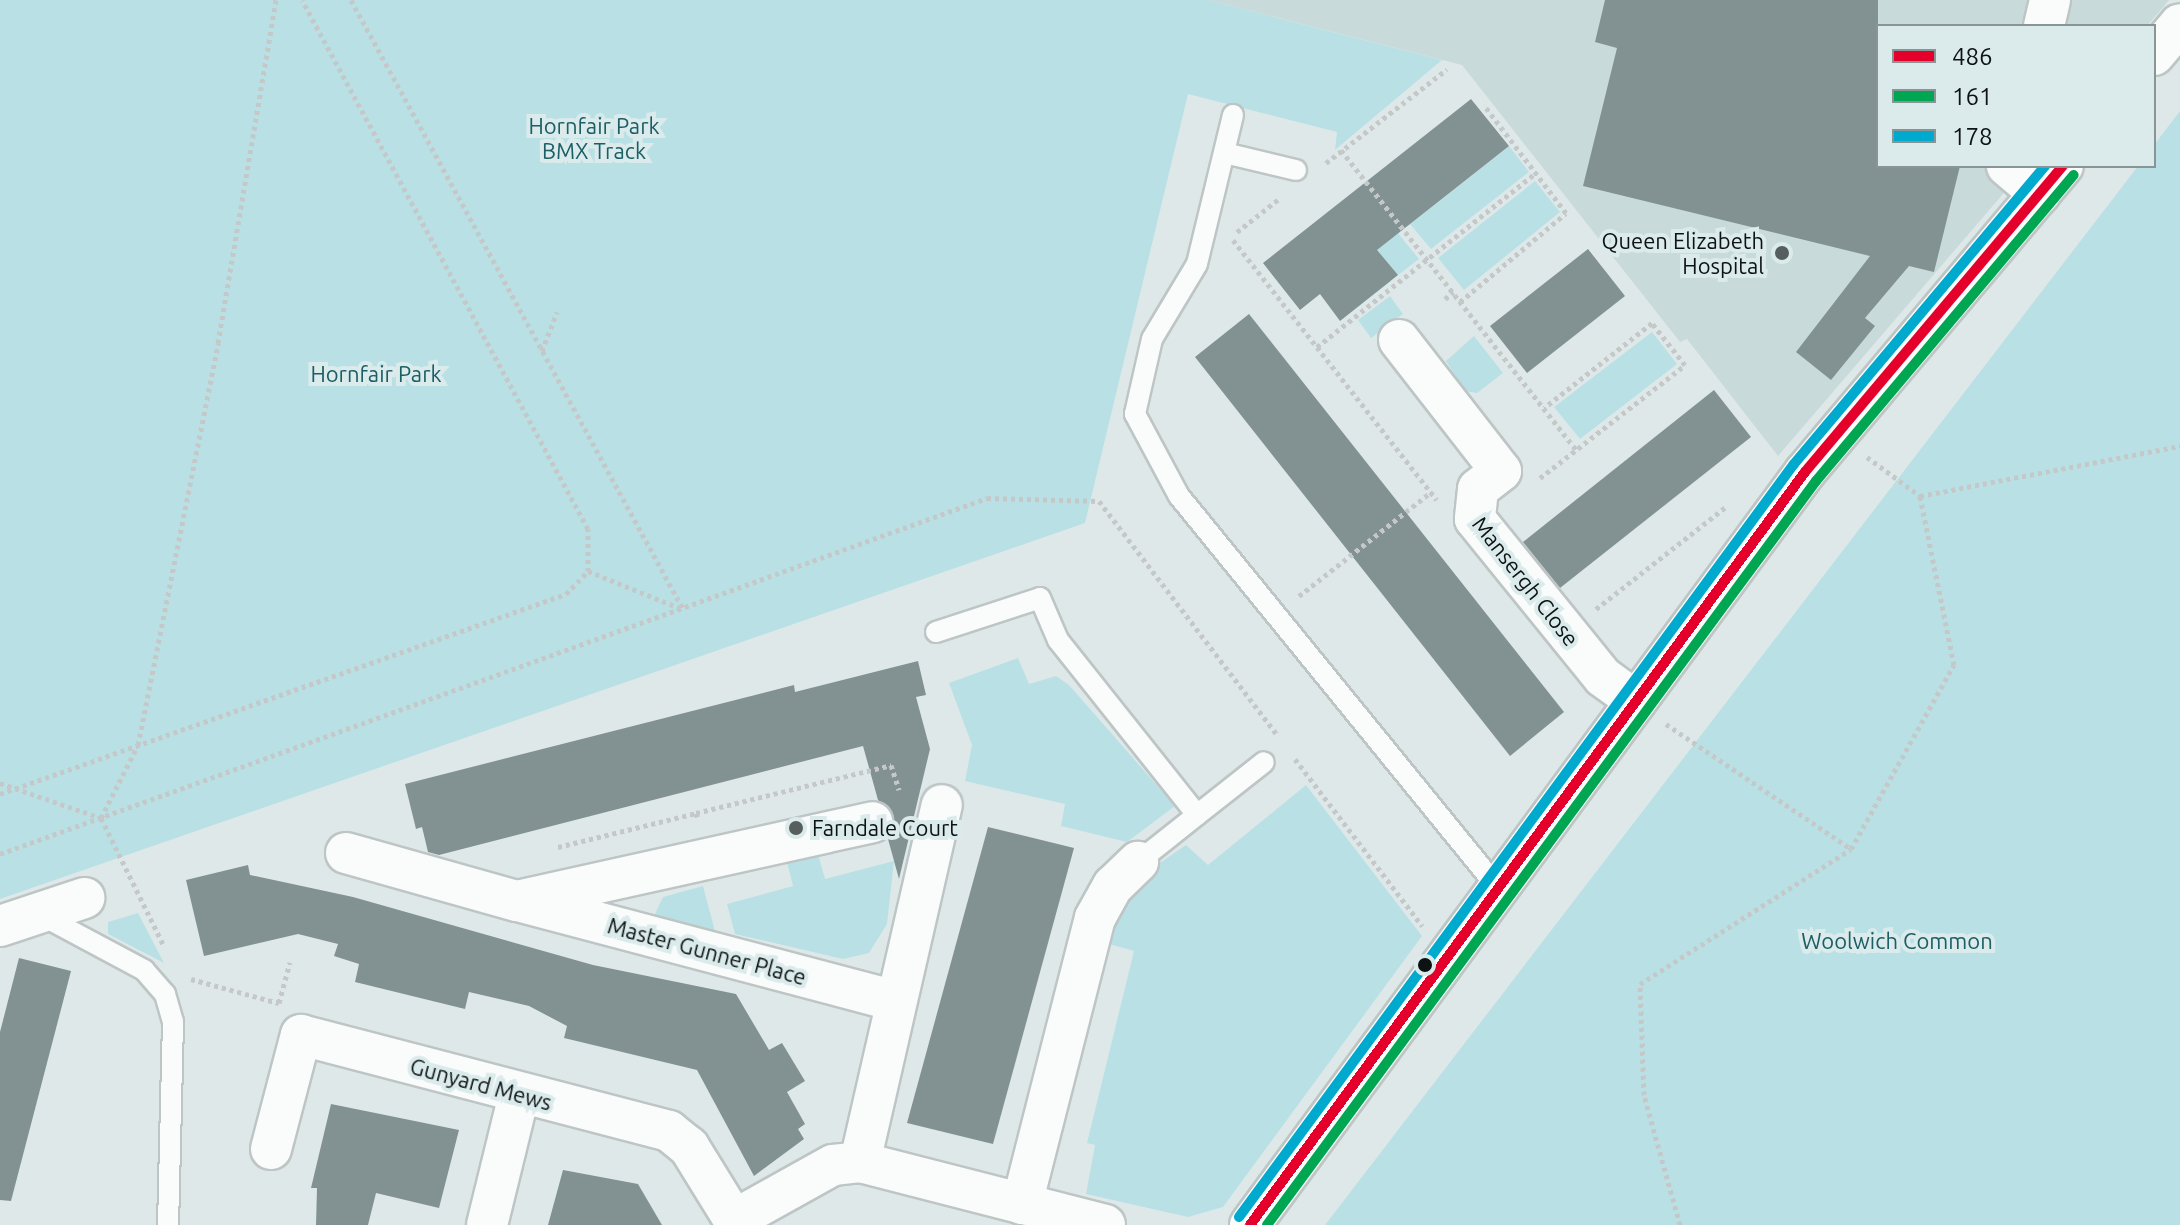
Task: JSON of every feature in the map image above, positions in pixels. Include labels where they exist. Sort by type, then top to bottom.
[{"type":"street","points":[[2044,24],[2050,0]]},
{"type":"street","points":[[2156,53],[2180,24]]},
{"type":"street","points":[[1250,1225],[1499,889],[1649,711],[2052,180],[2013,168]]},
{"type":"street","name":"Mansergh Close","points":[[1399,340],[1501,471],[1478,489],[1475,519],[1603,677],[1649,711]]},
{"type":"street","points":[[860,1162],[942,805]]},
{"type":"street","name":"Master Gunner Place","points":[[517,901],[886,809]]},
{"type":"street","name":"Master Gunner Place","points":[[346,853],[896,1001]]},
{"type":"street","points":[[1022,1204],[1095,918],[1113,886],[1138,862]]},
{"type":"street","points":[[0,926],[84,898]]},
{"type":"street","name":"Gunyard Mews","points":[[271,1149],[301,1035],[519,1095],[669,1131],[689,1147],[734,1222]]},
{"type":"street","points":[[487,1225],[519,1095]]},
{"type":"street","points":[[734,1222],[833,1165],[860,1162],[1105,1225]]},
{"type":"lane","points":[[1233,115],[1197,264],[1152,339],[1135,414],[1179,496],[1499,889]]},
{"type":"lane","points":[[1225,153],[1302,176]]},
{"type":"lane","points":[[936,632],[1040,598],[1058,640],[1197,815]]},
{"type":"lane","points":[[1138,862],[1264,762]]},
{"type":"lane","points":[[37,914],[144,970],[165,994],[173,1022],[168,1225]]},
{"type":"path","points":[[101,818],[138,745],[215,359],[276,0]]},
{"type":"path","points":[[0,794],[566,594],[588,571],[588,529],[302,0]]},
{"type":"path","points":[[351,0],[683,609]]},
{"type":"path","points":[[1440,504],[1338,369],[1230,237],[1302,176],[1447,69]]},
{"type":"path","points":[[1460,302],[1566,213],[1484,105]]},
{"type":"path","points":[[1341,150],[1576,450]]},
{"type":"path","points":[[1317,347],[1536,173]]},
{"type":"path","points":[[1445,299],[1453,292]]},
{"type":"path","points":[[542,351],[557,312]]},
{"type":"path","points":[[1531,486],[1685,365],[1652,323],[1544,408]]},
{"type":"path","points":[[1845,449],[1920,496],[2180,446]]},
{"type":"path","points":[[1325,575],[1431,492]]},
{"type":"path","points":[[1680,1225],[1644,1095],[1640,984],[1851,849],[1954,665],[1920,496]]},
{"type":"path","points":[[0,854],[987,498],[1099,501],[1283,743]]},
{"type":"path","points":[[1589,615],[1737,498]]},
{"type":"path","points":[[588,571],[683,609]]},
{"type":"path","points":[[1649,711],[1851,849]]},
{"type":"path","points":[[1293,756],[1428,934]]},
{"type":"path","points":[[696,813],[891,765],[886,809]]},
{"type":"path","points":[[0,783],[101,818],[166,950]]},
{"type":"path","points":[[179,975],[279,1003],[290,962]]},
{"type":"shaded area","name":"Queen Elizabeth Hospital","points":[[1208,0],[2169,0],[2149,24],[1876,24],[1876,168],[2025,168],[1778,456],[1687,339],[1680,342],[1462,65]]},
{"type":"green space","name":"Hornfair Park","points":[[0,0],[1208,0],[1442,60],[1335,150],[1337,132],[1188,94],[1085,523],[0,899]]},
{"type":"green space","name":"Woolwich Common","points":[[2180,111],[2180,1225],[1325,1225],[2136,168],[2156,168],[2156,142]]},
{"type":"green space","points":[[1509,146],[1529,172],[1431,249],[1410,224]]},
{"type":"green space","points":[[1535,181],[1560,212],[1464,290],[1438,258]]},
{"type":"green space","points":[[1398,233],[1419,259],[1398,275],[1388,264],[1382,270],[1391,281],[1350,313],[1325,291]]},
{"type":"green space","points":[[1390,296],[1403,314],[1371,338],[1358,320]]},
{"type":"green space","points":[[1652,332],[1677,364],[1580,439],[1554,407]]},
{"type":"green space","points":[[1474,336],[1503,373],[1477,393],[1465,391],[1446,361]]},
{"type":"green space","points":[[1018,658],[1029,684],[1056,676],[1069,685],[1175,806],[1127,842],[1061,826],[1065,804],[965,781],[972,745],[949,683]]},
{"type":"green space","points":[[1306,785],[1422,936],[1223,1207],[1188,1217],[1086,1194],[1095,1145],[1087,1143],[1134,951],[1102,942],[1119,903],[1145,873],[1186,845],[1208,865]]},
{"type":"green space","points":[[818,854],[825,879],[894,861],[887,924],[869,953],[843,959],[735,934],[727,904],[793,886],[787,862]]},
{"type":"green space","points":[[703,886],[716,935],[654,916],[663,897]]},
{"type":"green space","points":[[138,913],[164,963],[108,934],[108,922]]},
{"type":"building","points":[[1605,0],[1878,0],[1876,168],[1960,168],[1934,272],[1909,266],[1865,318],[1875,326],[1831,380],[1796,352],[1870,256],[1583,186],[1617,48],[1595,42]]},
{"type":"building","points":[[1471,99],[1509,146],[1377,250],[1398,275],[1340,321],[1320,294],[1300,310],[1263,263]]},
{"type":"building","points":[[1588,249],[1625,296],[1527,373],[1490,326]]},
{"type":"building","points":[[1249,314],[1564,712],[1510,756],[1195,357]]},
{"type":"building","points":[[1714,390],[1751,437],[1560,588],[1523,542]]},
{"type":"building","points":[[918,661],[926,695],[916,697],[930,749],[899,879],[888,839],[894,816],[878,800],[863,746],[439,855],[428,852],[422,827],[416,829],[405,784],[794,685],[795,692]]},
{"type":"building","points":[[988,827],[1074,848],[993,1144],[907,1123]]},
{"type":"building","points":[[248,865],[250,875],[353,897],[593,965],[736,994],[769,1050],[782,1043],[805,1081],[787,1092],[805,1124],[798,1129],[804,1139],[754,1176],[697,1070],[564,1038],[567,1026],[529,1006],[469,992],[465,1009],[355,982],[359,964],[334,956],[338,944],[298,934],[204,956],[186,880]]},
{"type":"building","points":[[19,958],[71,971],[11,1201],[0,1200],[0,1032]]},
{"type":"building","points":[[331,1104],[459,1130],[439,1208],[376,1193],[368,1225],[316,1225],[317,1188],[311,1188]]},
{"type":"building","points":[[563,1170],[638,1184],[662,1225],[548,1225]]},
{"type":"transit line","name":"178","points":[[1239,1217],[1794,464],[2043,168]]},
{"type":"transit line","name":"486","points":[[1250,1225],[1805,472],[2061,168]]},
{"type":"transit line","name":"161","points":[[1267,1225],[1816,481],[2074,175]]},
{"type":"place","name":"Queen Elizabeth Hospital","points":[[1782,253]]},
{"type":"place","name":"Farndale Court","points":[[796,828]]},
{"type":"park label","name":"Hornfair Park BMX Track","points":[[594,138]]}]
